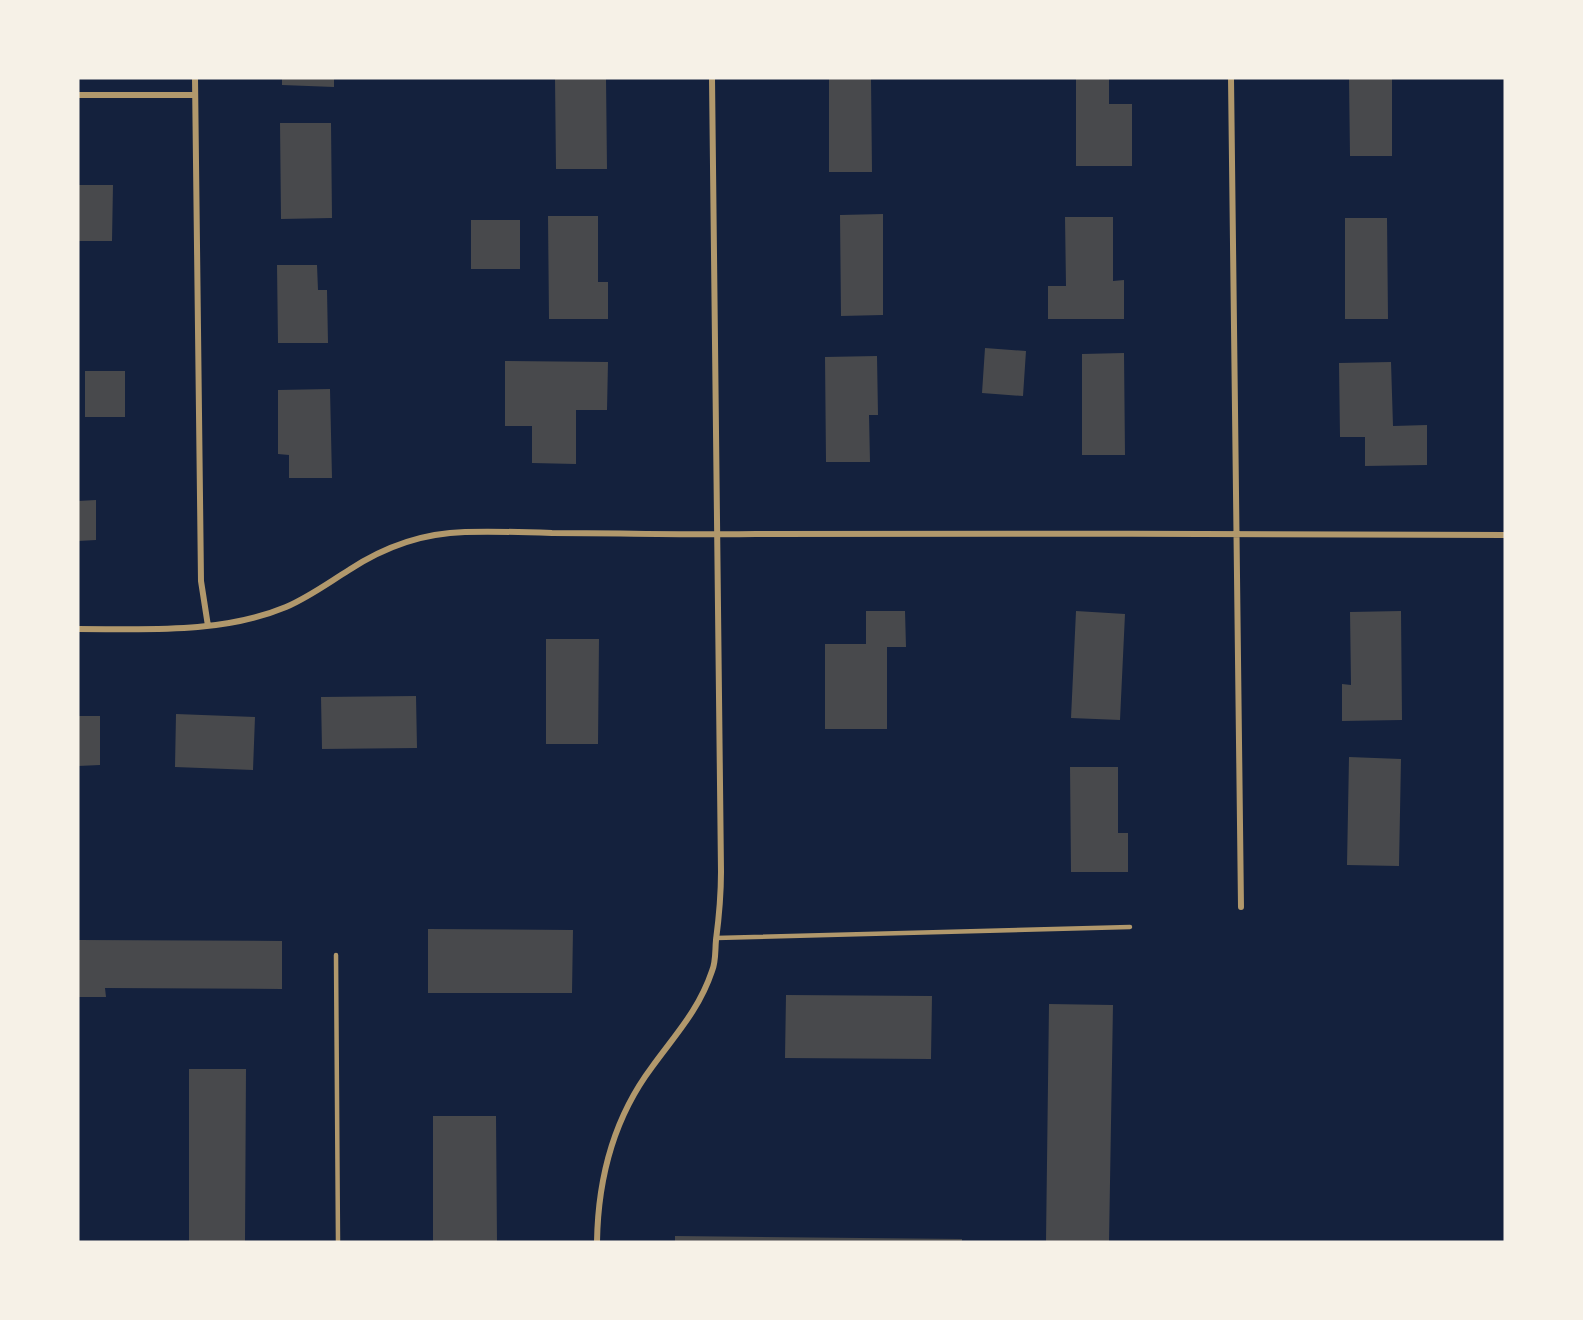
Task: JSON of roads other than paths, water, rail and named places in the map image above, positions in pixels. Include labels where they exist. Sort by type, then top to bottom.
[{"type":"street","points":[[195,78],[201,582],[208,626]]},
{"type":"street","points":[[597,1242],[600,1187],[608,1152],[635,1091],[688,1022],[702,995],[713,969],[720,907],[712,78]]},
{"type":"street","points":[[1231,78],[1241,907]]},
{"type":"street","points":[[78,95],[195,95]]},
{"type":"street","points":[[78,629],[170,629],[208,626],[248,618],[285,608],[391,547],[415,539],[464,532],[1505,535]]},
{"type":"lane","points":[[716,938],[1130,927]]},
{"type":"lane","points":[[336,955],[338,1242]]}]
